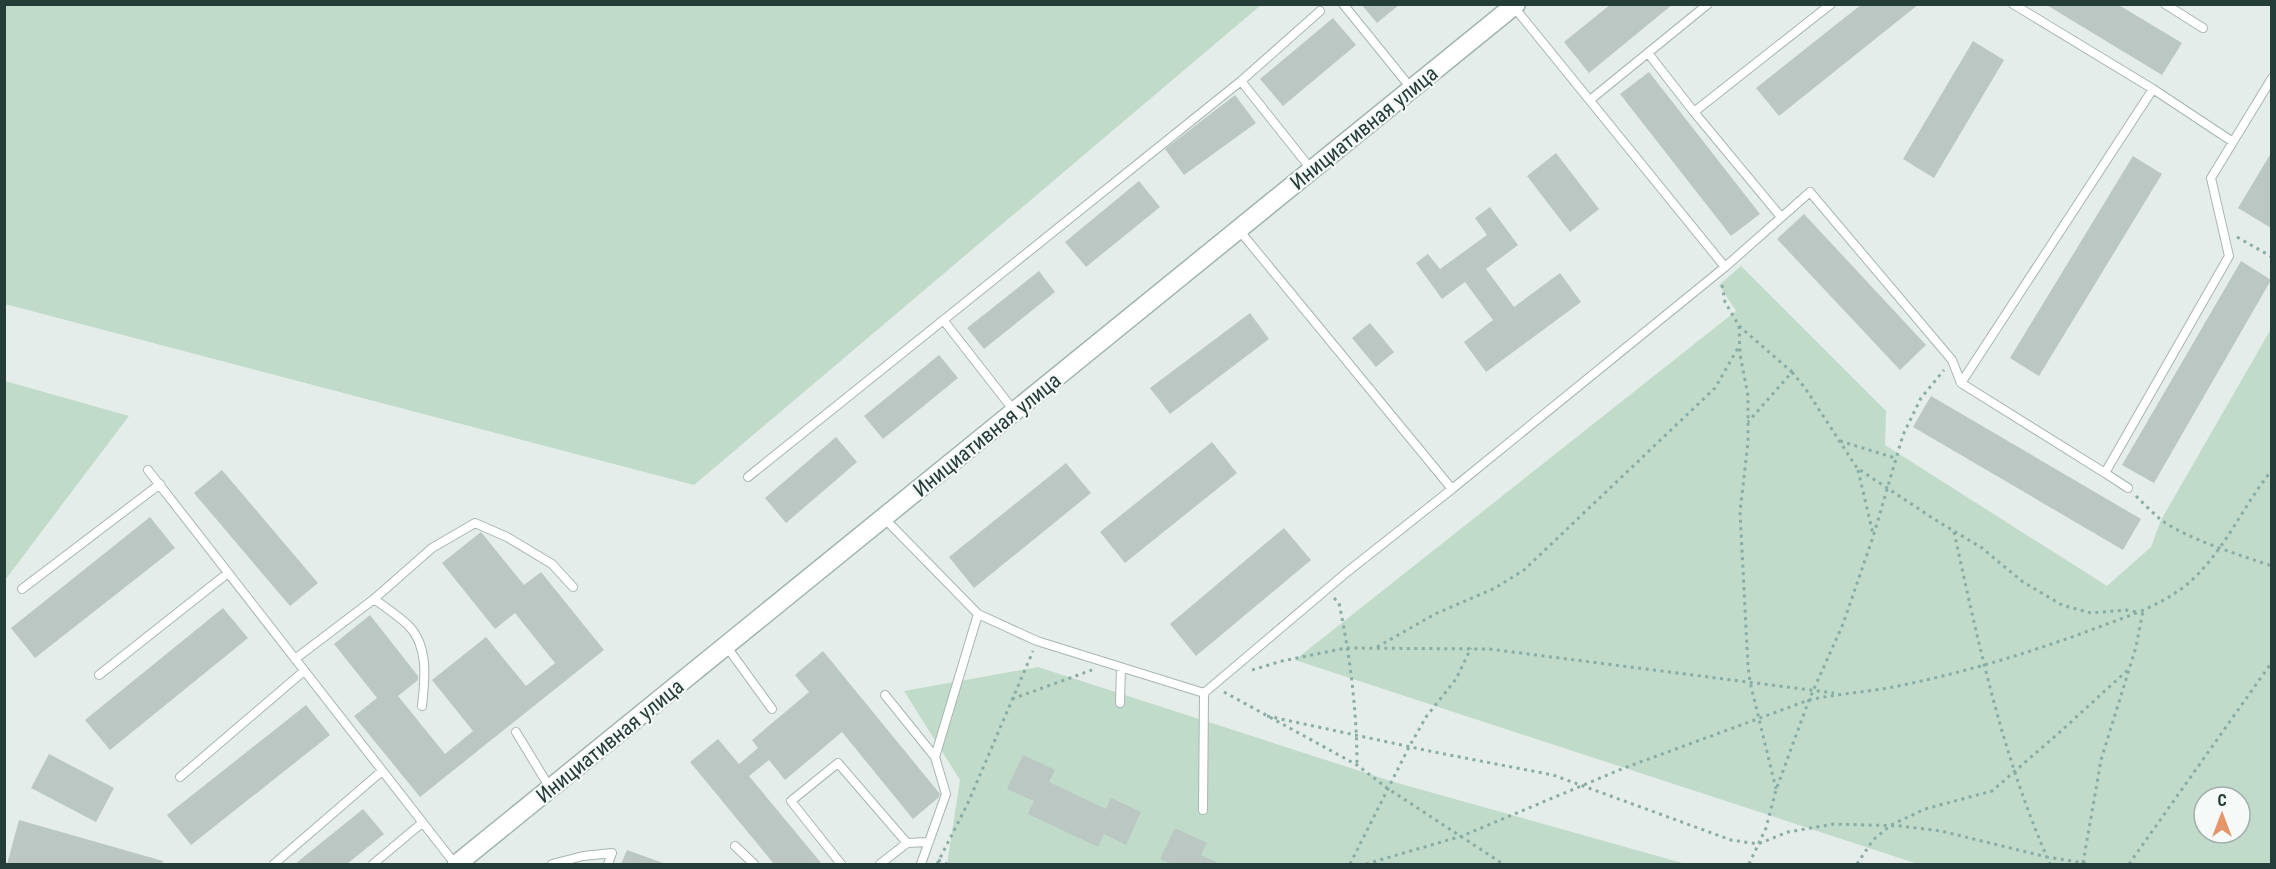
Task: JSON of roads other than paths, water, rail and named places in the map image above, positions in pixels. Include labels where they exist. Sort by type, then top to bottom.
[{"type":"main road","name":"Инициативная улица","points":[[456,864],[885,519],[1515,5]]},
{"type":"lane","points":[[1343,4],[1412,90]]},
{"type":"lane","points":[[1590,100],[1708,4]]},
{"type":"lane","points":[[1694,112],[1831,4]]},
{"type":"lane","points":[[2013,4],[2153,89],[2233,142]]},
{"type":"lane","points":[[2165,4],[2203,28]]},
{"type":"lane","points":[[1515,5],[1722,269]]},
{"type":"lane","points":[[748,477],[1241,81],[1320,11]]},
{"type":"lane","points":[[1648,53],[1781,217]]},
{"type":"lane","points":[[2105,473],[2229,256],[2211,178],[2271,78]]},
{"type":"lane","points":[[1241,81],[1312,171]]},
{"type":"lane","points":[[1961,383],[2153,89]]},
{"type":"lane","points":[[1204,693],[1326,590],[1722,269],[1810,192],[1952,360],[1961,383],[2128,488]]},
{"type":"lane","points":[[1239,230],[1452,489]]},
{"type":"lane","points":[[944,321],[1015,412]]},
{"type":"lane","points":[[148,470],[456,864]]},
{"type":"lane","points":[[22,589],[160,484]]},
{"type":"lane","points":[[885,519],[978,614],[1037,641],[1204,693]]},
{"type":"lane","points":[[295,659],[374,599],[432,548],[475,523],[507,537],[552,564],[573,587]]},
{"type":"lane","points":[[99,675],[228,573]]},
{"type":"lane","points":[[374,599],[410,626],[422,649],[426,672],[422,706]]},
{"type":"lane","points":[[935,757],[978,614]]},
{"type":"lane","points":[[727,647],[772,709]]},
{"type":"lane","points":[[1120,703],[1121,668]]},
{"type":"lane","points":[[180,777],[304,671]]},
{"type":"lane","points":[[1203,810],[1204,693]]},
{"type":"lane","points":[[885,694],[935,757],[946,794],[921,864]]},
{"type":"lane","points":[[516,732],[550,789]]},
{"type":"lane","points":[[841,864],[791,801],[838,763],[907,843]]},
{"type":"lane","points":[[274,864],[382,771]]},
{"type":"lane","points":[[373,864],[382,862],[422,823]]},
{"type":"lane","points":[[880,864],[907,843],[928,842]]},
{"type":"lane","points":[[735,846],[753,864]]},
{"type":"lane","points":[[552,864],[583,856],[612,853],[608,864]]}]
